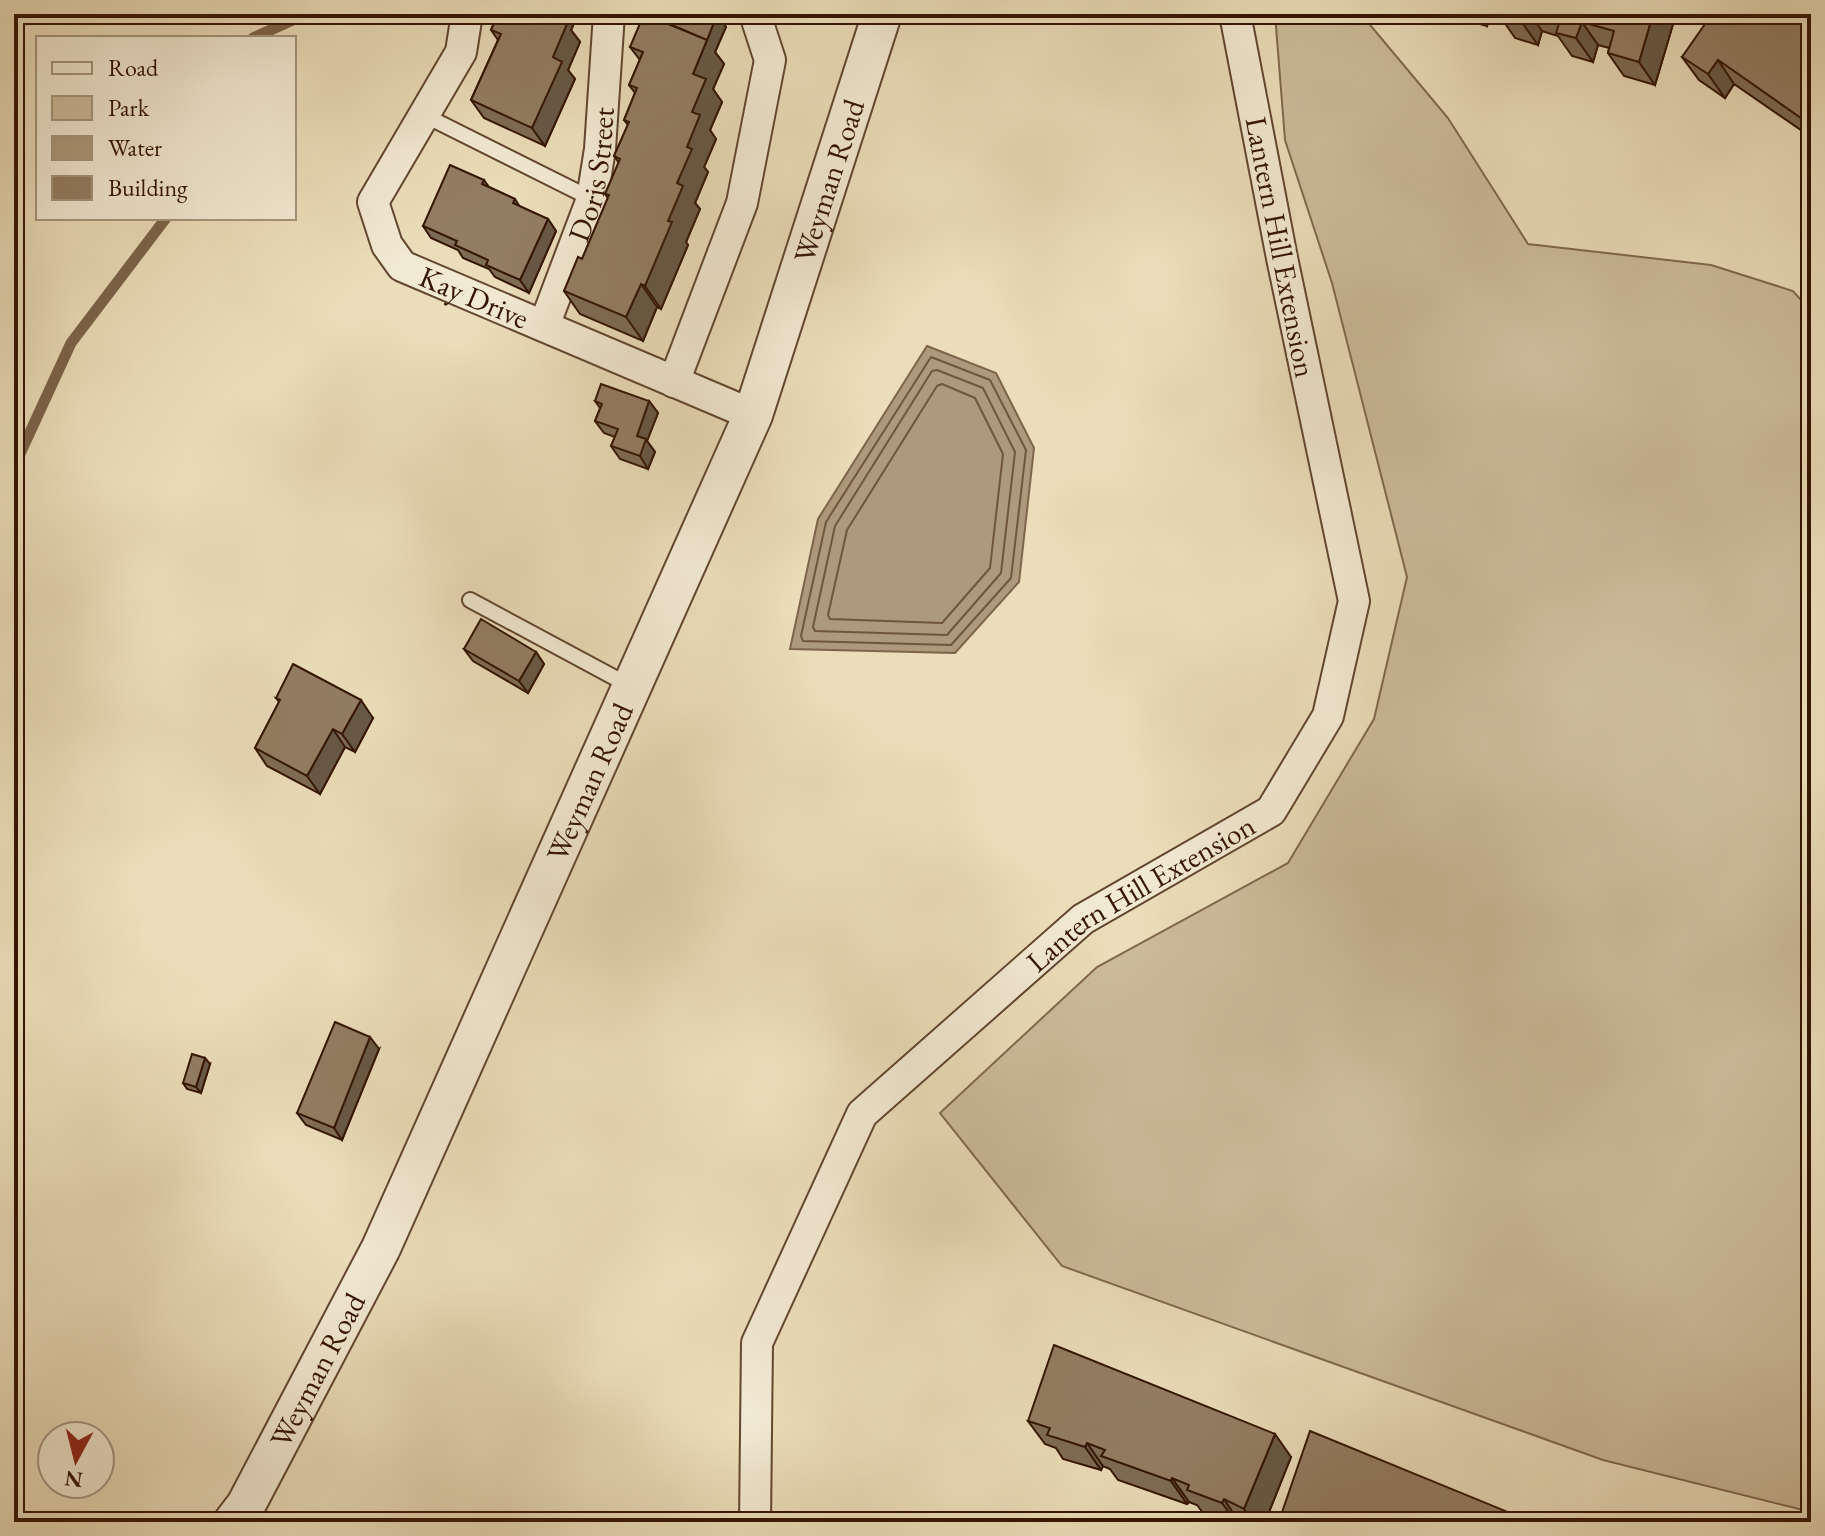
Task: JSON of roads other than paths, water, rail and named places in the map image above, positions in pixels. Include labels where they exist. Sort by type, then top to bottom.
[{"type":"street","name":"Kay Drive","points":[[467,14],[461,52],[373,202],[387,245],[402,266],[753,415]]},
{"type":"street","name":"Doris Street","points":[[544,326],[592,199],[600,149],[609,14]]},
{"type":"street","points":[[674,382],[742,203],[770,60],[755,14]]},
{"type":"street","name":"Weyman Road","points":[[233,1522],[246,1505],[381,1248],[753,415],[882,14]]},
{"type":"street","name":"Lantern Hill Extension","points":[[755,1522],[757,1343],[862,1114],[1083,919],[1271,811],[1328,716],[1354,601],[1282,258],[1235,14]]},
{"type":"lane","points":[[424,115],[592,199]]},
{"type":"lane","points":[[470,600],[632,687]]},
{"type":"water","points":[[927,346],[996,373],[1034,448],[1019,582],[955,653],[790,649],[818,519]]},
{"type":"waterway","points":[[257,36],[306,14]]},
{"type":"waterway","points":[[14,467],[71,343],[164,220]]}]
